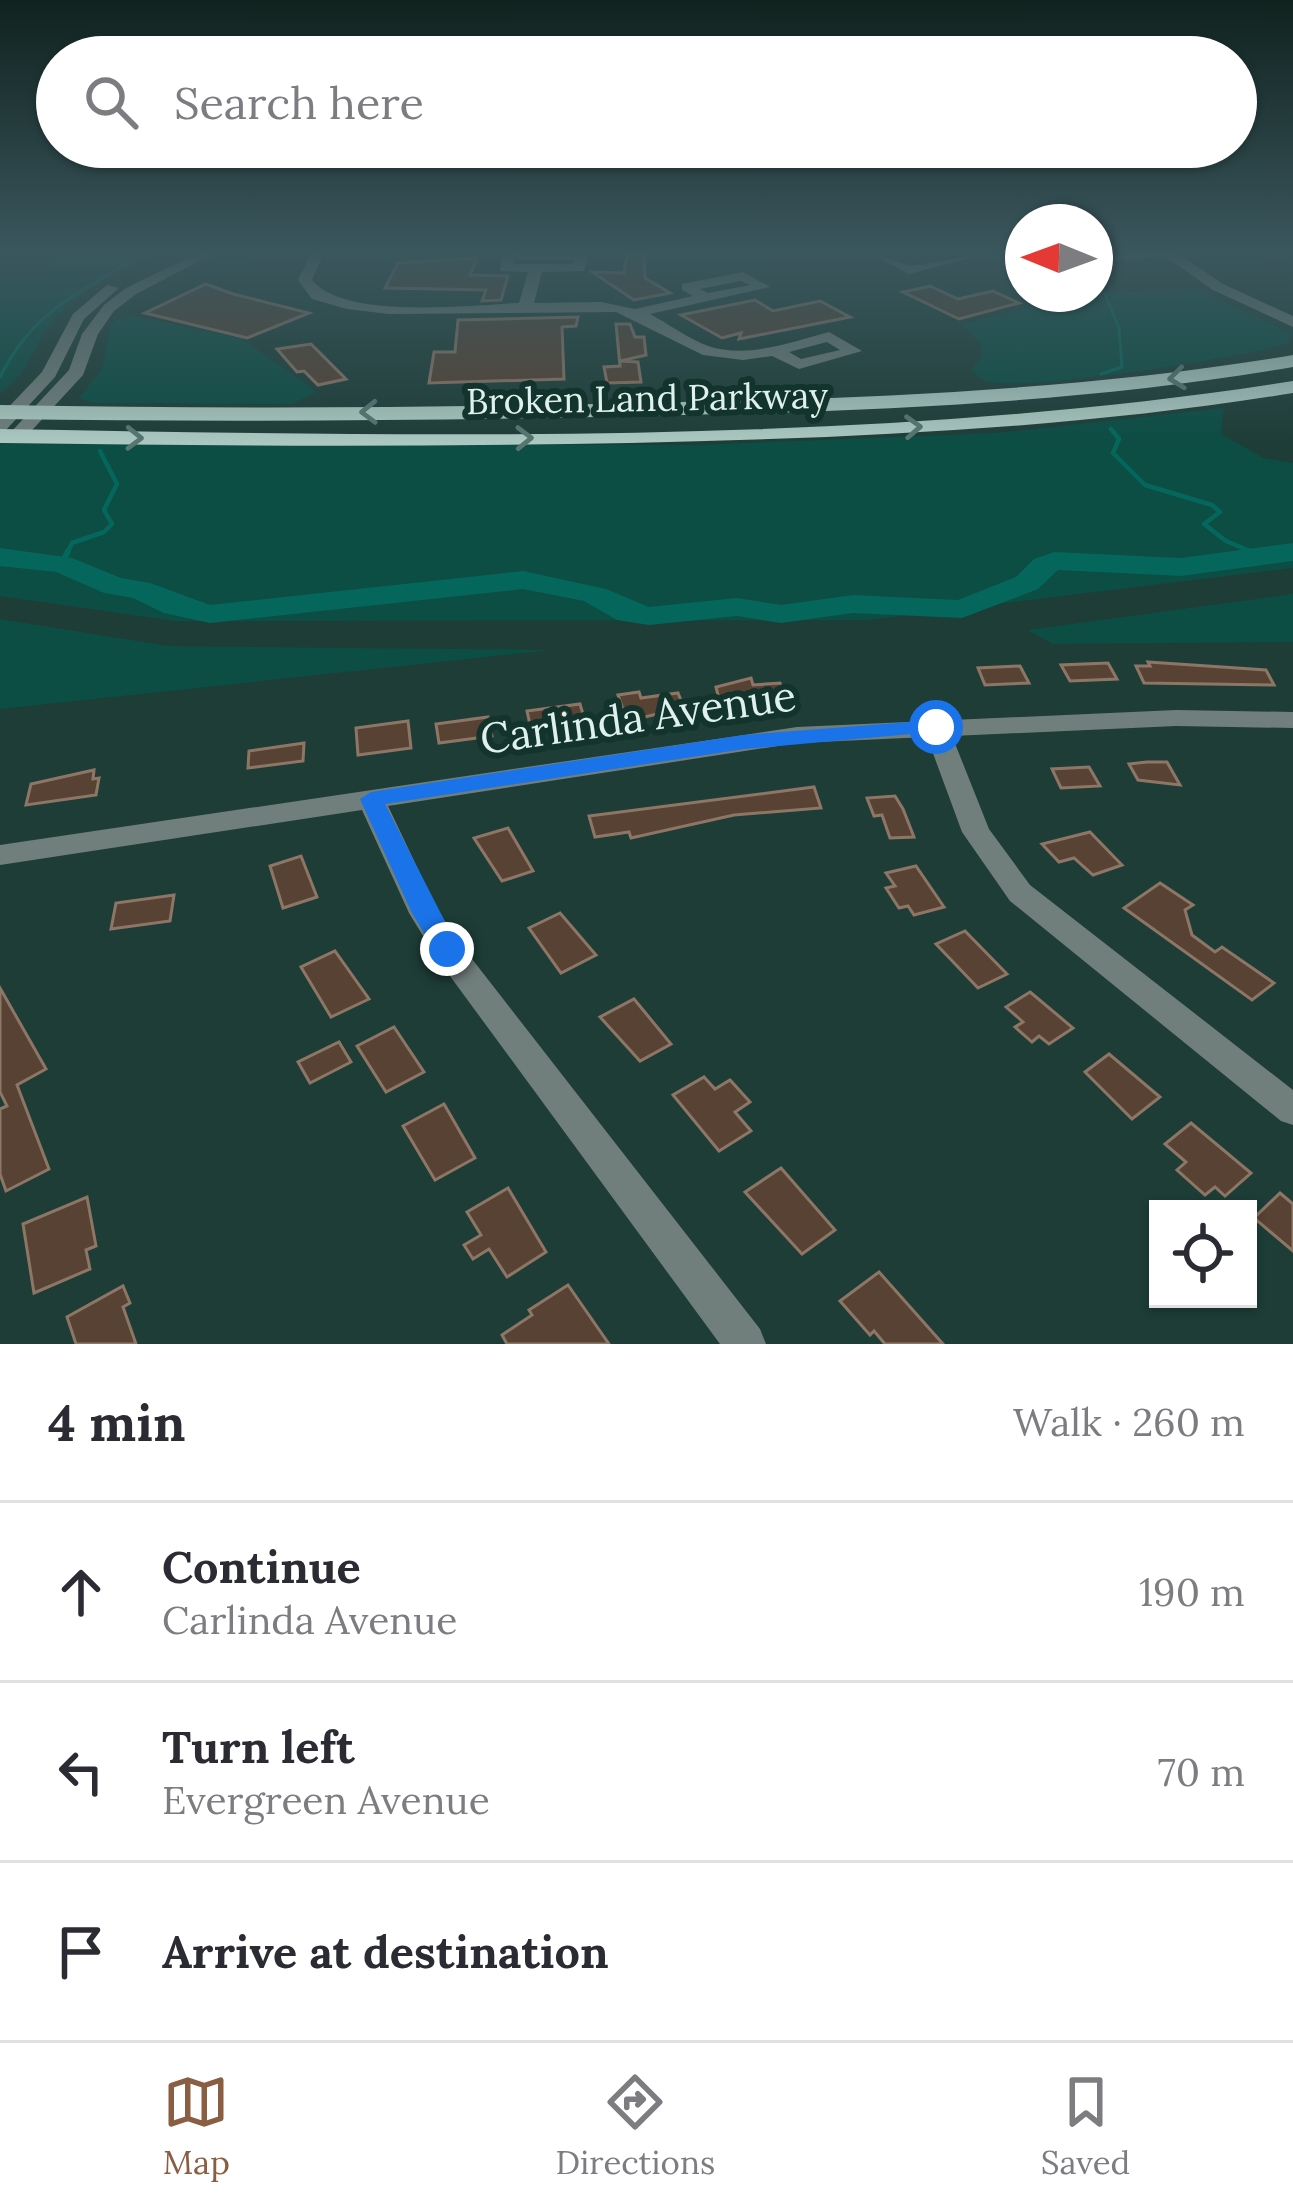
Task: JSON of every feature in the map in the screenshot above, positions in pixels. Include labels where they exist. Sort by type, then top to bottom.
[{"type":"main road","name":"Broken Land Parkway","points":[[6,424],[41,413],[804,406],[1027,393],[1184,378],[1293,361]]},
{"type":"main road","name":"Broken Land Parkway","points":[[6,424],[502,438],[855,430],[1074,416],[1293,387]]},
{"type":"street","points":[[6,424],[49,374],[79,318]]},
{"type":"street","points":[[41,413],[77,372],[90,334],[103,318]]},
{"type":"street","points":[[648,318],[712,352],[774,350]]},
{"type":"street","name":"Carlinda Avenue","points":[[0,855],[762,740],[936,727],[1176,718],[1293,720]]},
{"type":"street","points":[[936,727],[976,832],[1020,893],[1293,1110]]},
{"type":"street","points":[[371,799],[417,898],[447,949],[745,1344]]},
{"type":"green space","points":[[0,318],[57,318],[18,377],[0,393]]},
{"type":"green space","points":[[121,318],[143,318],[242,339],[317,392],[292,404],[93,403],[79,398],[103,367],[110,325]]},
{"type":"green space","points":[[989,318],[1258,318],[1293,334],[1289,343],[1266,349],[1041,382],[980,378],[971,370],[981,357],[982,344],[961,325]]},
{"type":"green space","points":[[1224,408],[1221,434],[1264,458],[1293,463],[1293,568],[867,620],[175,621],[0,596],[0,444],[695,445],[997,433]]},
{"type":"green space","points":[[1293,594],[1293,642],[1053,644],[1027,630]]},
{"type":"green space","points":[[0,619],[169,646],[552,650],[0,709]]},
{"type":"building","points":[[164,318],[297,318],[247,338]]},
{"type":"building","points":[[578,318],[576,326],[562,327],[564,379],[429,383],[434,352],[455,352],[458,320]]},
{"type":"building","points":[[686,318],[846,318],[739,339],[741,333],[722,338]]},
{"type":"building","points":[[616,324],[630,324],[635,337],[644,337],[646,355],[620,361],[638,362],[641,382],[607,383],[604,367],[620,366]]},
{"type":"building","points":[[311,344],[346,379],[318,385],[304,371],[297,372],[277,349]]},
{"type":"building","points":[[1148,662],[1266,670],[1274,685],[1144,683],[1136,666],[1150,666]]},
{"type":"building","points":[[1108,663],[1117,679],[1070,681],[1061,665]]},
{"type":"building","points":[[1020,666],[1029,683],[985,685],[978,668]]},
{"type":"building","points":[[751,678],[753,685],[780,683],[786,698],[721,707],[716,687]]},
{"type":"building","points":[[639,692],[641,698],[678,693],[684,708],[627,721],[618,695]]},
{"type":"building","points":[[580,704],[585,721],[531,729],[527,711]]},
{"type":"building","points":[[488,717],[492,736],[439,743],[436,724]]},
{"type":"building","points":[[408,721],[411,748],[358,755],[356,728]]},
{"type":"building","points":[[304,743],[303,761],[248,768],[249,751]]},
{"type":"building","points":[[1167,762],[1180,785],[1138,780],[1129,764]]},
{"type":"building","points":[[1089,767],[1100,786],[1061,788],[1052,769]]},
{"type":"building","points":[[94,770],[93,779],[99,778],[96,795],[26,805],[31,784]]},
{"type":"building","points":[[814,787],[821,808],[734,815],[631,838],[629,832],[595,837],[589,816]]},
{"type":"building","points":[[895,796],[914,837],[890,838],[882,815],[874,816],[867,798]]},
{"type":"building","points":[[508,828],[533,871],[502,881],[474,838]]},
{"type":"building","points":[[1090,832],[1122,865],[1093,875],[1074,858],[1059,862],[1042,844]]},
{"type":"building","points":[[301,856],[317,897],[283,908],[270,866]]},
{"type":"building","points":[[916,866],[944,907],[914,915],[908,906],[899,908],[886,888],[895,886],[886,873]]},
{"type":"building","points":[[1160,883],[1193,905],[1185,910],[1192,935],[1215,952],[1222,947],[1274,983],[1252,1000],[1124,908]]},
{"type":"building","points":[[174,895],[170,921],[111,929],[116,903]]},
{"type":"building","points":[[560,913],[596,955],[561,973],[529,928]]},
{"type":"building","points":[[965,931],[1007,974],[978,988],[936,944]]},
{"type":"building","points":[[335,951],[369,999],[331,1017],[301,967]]},
{"type":"building","points":[[0,988],[46,1069],[17,1085],[49,1169],[6,1191],[0,1174],[0,1109],[7,1106],[0,1092]]},
{"type":"building","points":[[1030,992],[1073,1028],[1049,1044],[1039,1036],[1032,1042],[1015,1027],[1023,1022],[1006,1007]]},
{"type":"building","points":[[634,999],[671,1044],[640,1061],[600,1017]]},
{"type":"building","points":[[394,1027],[424,1072],[386,1092],[357,1046]]},
{"type":"building","points":[[339,1042],[351,1062],[310,1083],[298,1062]]},
{"type":"building","points":[[1109,1054],[1160,1097],[1132,1119],[1085,1072]]},
{"type":"building","points":[[704,1077],[715,1089],[730,1080],[750,1102],[735,1112],[751,1131],[719,1151],[673,1095]]},
{"type":"building","points":[[444,1104],[475,1158],[435,1180],[403,1126]]},
{"type":"building","points":[[1191,1123],[1251,1173],[1225,1196],[1215,1187],[1205,1195],[1177,1170],[1186,1162],[1165,1144]]},
{"type":"building","points":[[781,1168],[835,1230],[802,1254],[745,1192]]},
{"type":"building","points":[[508,1188],[546,1252],[507,1277],[489,1249],[473,1259],[464,1245],[481,1235],[467,1212]]},
{"type":"building","points":[[1280,1193],[1293,1204],[1293,1251],[1257,1221]]},
{"type":"building","points":[[87,1197],[96,1246],[86,1250],[90,1269],[34,1293],[23,1224]]},
{"type":"building","points":[[879,1272],[943,1344],[885,1344],[874,1331],[870,1335],[840,1301]]},
{"type":"building","points":[[568,1285],[609,1344],[507,1344],[502,1335],[532,1315],[529,1310]]},
{"type":"building","points":[[123,1286],[130,1303],[123,1307],[136,1344],[76,1344],[67,1317]]},
{"type":"waterway","points":[[0,377],[13,354],[45,318]]},
{"type":"waterway","points":[[1101,374],[1122,367],[1115,318]]},
{"type":"waterway","points":[[1111,429],[1119,439],[1113,453],[1145,485],[1212,505],[1220,512],[1204,524],[1226,541],[1255,553]]},
{"type":"waterway","points":[[67,554],[72,543],[104,532],[112,524],[104,510],[117,484],[100,451]]},
{"type":"waterway","points":[[62,564],[68,551]]},
{"type":"waterway","points":[[1247,551],[1255,553]]},
{"type":"waterway","points":[[0,557],[62,564],[115,587],[139,589],[175,606],[210,614],[523,580],[595,595],[628,613],[649,616],[737,607],[781,614],[853,604],[962,609],[1027,583],[1054,561],[1181,567],[1293,552]]},
{"type":"waterway","points":[[1255,553],[1269,557]]},
{"type":"route","points":[[447,949],[424,913],[371,799],[797,735],[936,727]]}]
